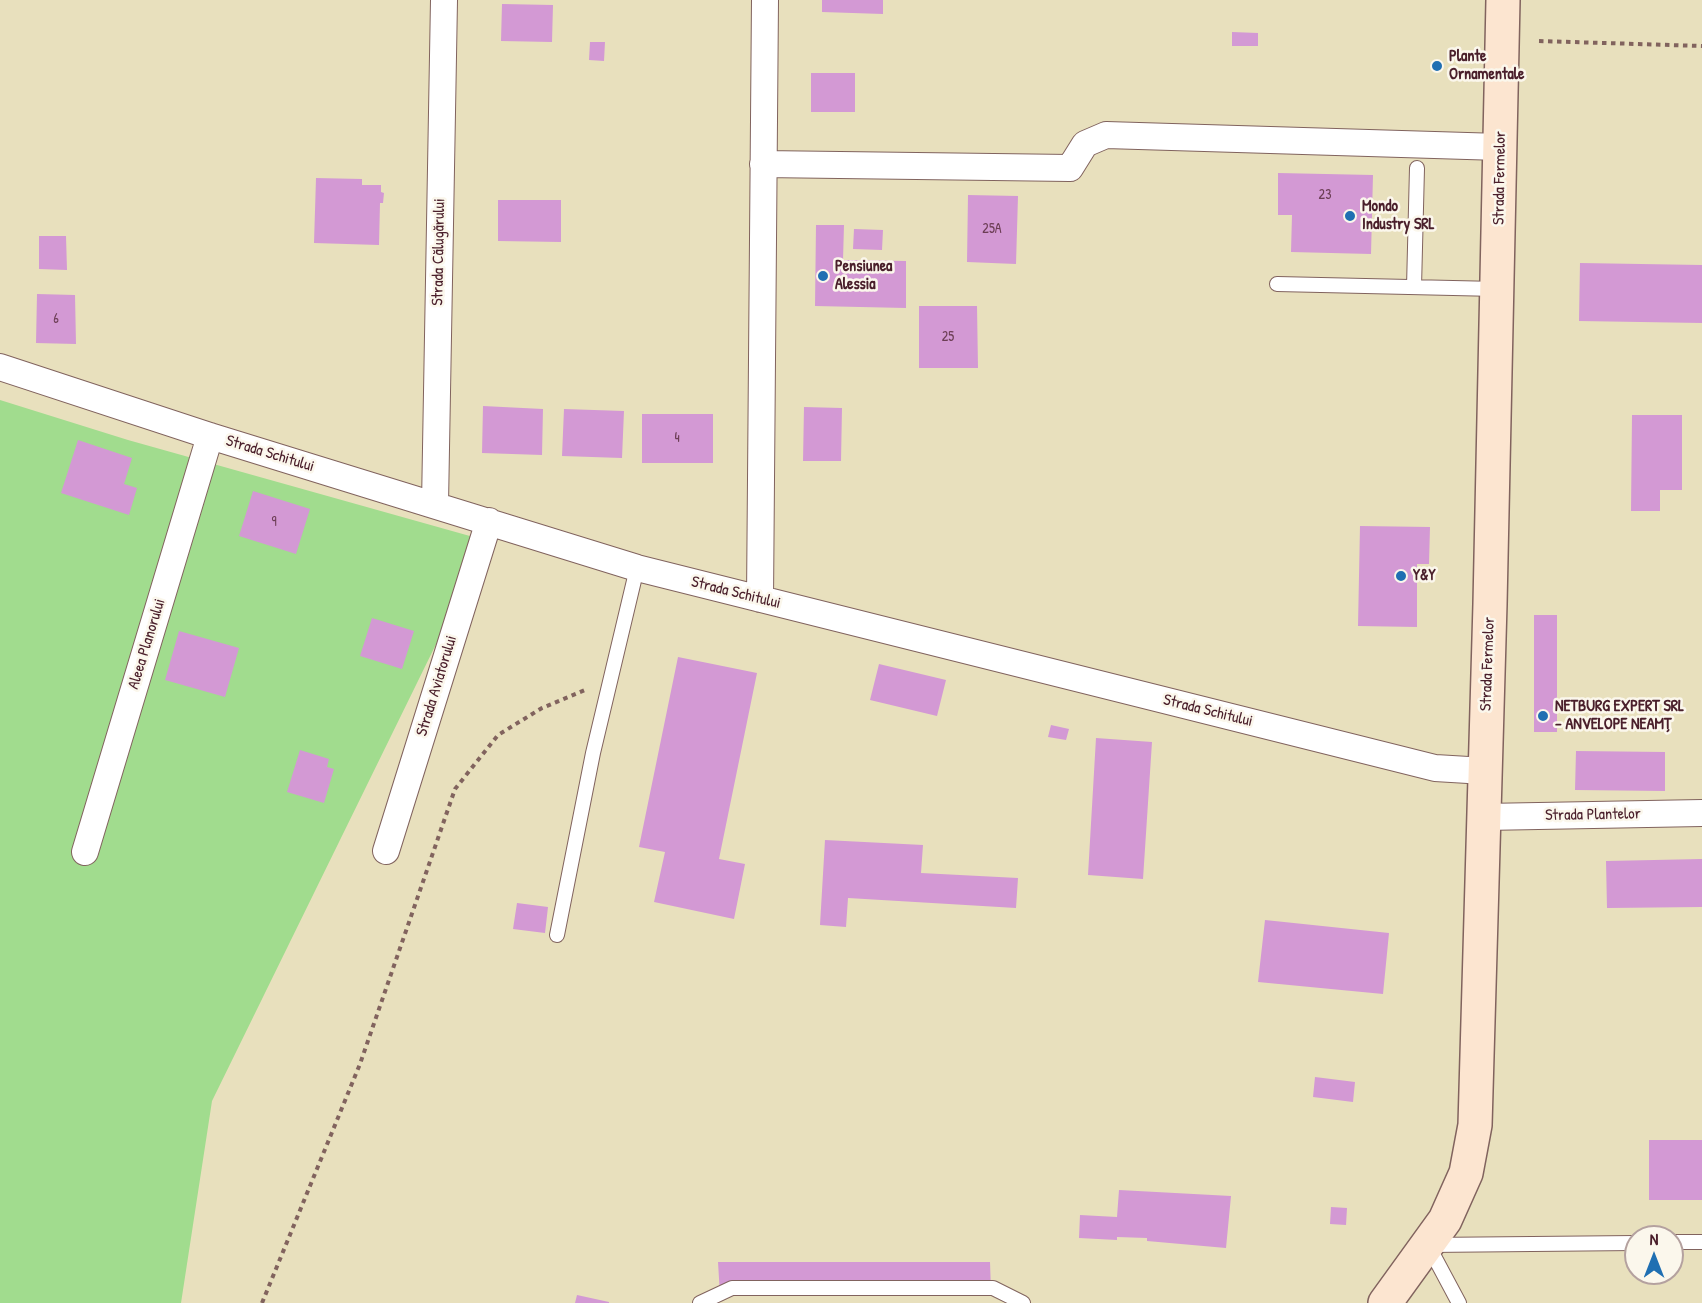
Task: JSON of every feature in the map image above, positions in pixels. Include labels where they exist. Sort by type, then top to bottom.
[{"type":"street","name":"Strada Călugărului","points":[[435,504],[444,0]]},
{"type":"street","points":[[760,599],[765,0]]},
{"type":"street","name":"Strada Fermelor","points":[[1385,1303],[1445,1220],[1466,1173],[1475,1125],[1503,0]]},
{"type":"street","points":[[763,164],[1070,168],[1085,144],[1106,135],[1500,147]]},
{"type":"street","name":"Strada Schitului","points":[[0,367],[210,436],[489,520],[636,568],[1436,768],[1485,771]]},
{"type":"street","name":"Aleea Planorului","points":[[85,852],[210,436]]},
{"type":"street","name":"Strada Aviatorului","points":[[386,851],[489,520]]},
{"type":"street","name":"Strada Plantelor","points":[[1484,817],[1702,813]]},
{"type":"lane","points":[[1414,287],[1417,168]]},
{"type":"lane","points":[[1277,284],[1497,289]]},
{"type":"lane","points":[[557,934],[593,753],[636,568]]},
{"type":"lane","points":[[1684,1242],[1702,1242]]},
{"type":"lane","points":[[1459,1303],[1428,1245],[1624,1243]]},
{"type":"lane","points":[[700,1303],[732,1288],[993,1288],[1023,1303]]},
{"type":"path","points":[[1539,41],[1702,46]]},
{"type":"path","points":[[262,1303],[360,1064],[455,789],[498,735],[542,708],[611,679]]},
{"type":"green space","points":[[0,400],[128,440],[477,538],[442,632],[212,1101],[181,1303],[0,1303]]},
{"type":"building","points":[[822,0],[883,0],[883,14],[822,12]]},
{"type":"building","points":[[502,4],[553,5],[552,42],[501,41]]},
{"type":"building","points":[[1232,32],[1258,33],[1258,46],[1232,46]]},
{"type":"building","points":[[590,42],[605,42],[604,61],[589,60]]},
{"type":"building","points":[[811,73],[855,73],[855,112],[811,112]]},
{"type":"building","points":[[1278,173],[1373,175],[1371,254],[1291,252],[1292,215],[1278,215]]},
{"type":"building","points":[[316,178],[362,179],[362,185],[381,185],[381,192],[384,193],[383,203],[380,203],[379,245],[314,243]]},
{"type":"building","points":[[968,195],[1018,196],[1016,264],[967,262]]},
{"type":"building","points":[[498,200],[561,200],[561,242],[498,241]]},
{"type":"building","points":[[816,225],[844,225],[843,260],[906,261],[906,308],[815,306]]},
{"type":"building","points":[[854,229],[883,230],[882,250],[853,249]]},
{"type":"building","points":[[39,236],[66,236],[67,270],[39,269]]},
{"type":"building","points":[[1580,263],[1702,265],[1702,323],[1579,321]]},
{"type":"building","points":[[37,294],[75,295],[76,344],[36,343]]},
{"type":"building","points":[[919,306],[977,306],[978,368],[919,368]]},
{"type":"building","points":[[483,406],[543,409],[542,455],[482,453]]},
{"type":"building","points":[[804,407],[842,408],[841,461],[803,461]]},
{"type":"building","points":[[564,409],[624,411],[622,458],[562,456]]},
{"type":"building","points":[[642,414],[713,414],[713,463],[642,463]]},
{"type":"building","points":[[1632,415],[1682,415],[1682,490],[1660,490],[1660,511],[1631,511]]},
{"type":"building","points":[[78,440],[132,458],[124,484],[137,488],[129,515],[61,493]]},
{"type":"building","points":[[253,491],[310,509],[296,554],[239,536]]},
{"type":"building","points":[[1360,526],[1430,527],[1429,564],[1417,564],[1417,627],[1358,626]]},
{"type":"building","points":[[1534,615],[1557,615],[1557,732],[1534,732]]},
{"type":"building","points":[[372,618],[414,631],[402,669],[360,656]]},
{"type":"building","points":[[179,631],[239,648],[225,697],[165,680]]},
{"type":"building","points":[[678,657],[757,673],[719,859],[745,864],[734,919],[654,902],[665,852],[639,847]]},
{"type":"building","points":[[879,664],[946,680],[937,716],[870,700]]},
{"type":"building","points":[[1051,725],[1069,729],[1066,740],[1048,737]]},
{"type":"building","points":[[1096,738],[1152,742],[1143,879],[1088,875]]},
{"type":"building","points":[[300,750],[329,759],[327,767],[334,769],[324,803],[287,792]]},
{"type":"building","points":[[1576,751],[1665,752],[1665,791],[1575,790]]},
{"type":"building","points":[[825,840],[923,845],[921,873],[1018,878],[1016,908],[848,898],[846,927],[820,925]]},
{"type":"building","points":[[1702,859],[1702,907],[1607,908],[1606,861]]},
{"type":"building","points":[[517,903],[548,907],[545,933],[513,929]]},
{"type":"building","points":[[1265,920],[1389,933],[1383,994],[1258,982]]},
{"type":"building","points":[[1315,1077],[1355,1082],[1353,1102],[1313,1097]]},
{"type":"building","points":[[1649,1140],[1702,1140],[1702,1200],[1649,1200]]},
{"type":"building","points":[[1119,1190],[1231,1196],[1226,1248],[1147,1241],[1147,1238],[1117,1237],[1117,1240],[1079,1238],[1080,1215],[1117,1217]]},
{"type":"building","points":[[1331,1207],[1347,1208],[1346,1225],[1330,1224]]},
{"type":"building","points":[[718,1262],[990,1262],[991,1291],[720,1295]]},
{"type":"building","points":[[577,1295],[609,1302],[609,1303],[575,1303]]},
{"type":"place","name":"Plante Ornamentale","points":[[1437,66]]},
{"type":"place","name":"Mondo Industry SRL","points":[[1350,216]]},
{"type":"place","name":"Pensiunea Alessia","points":[[823,276]]},
{"type":"place","name":"Y&Y","points":[[1401,576]]},
{"type":"place","name":"NETBURG EXPERT SRL – ANVELOPE NEAMȚ","points":[[1543,716]]}]
